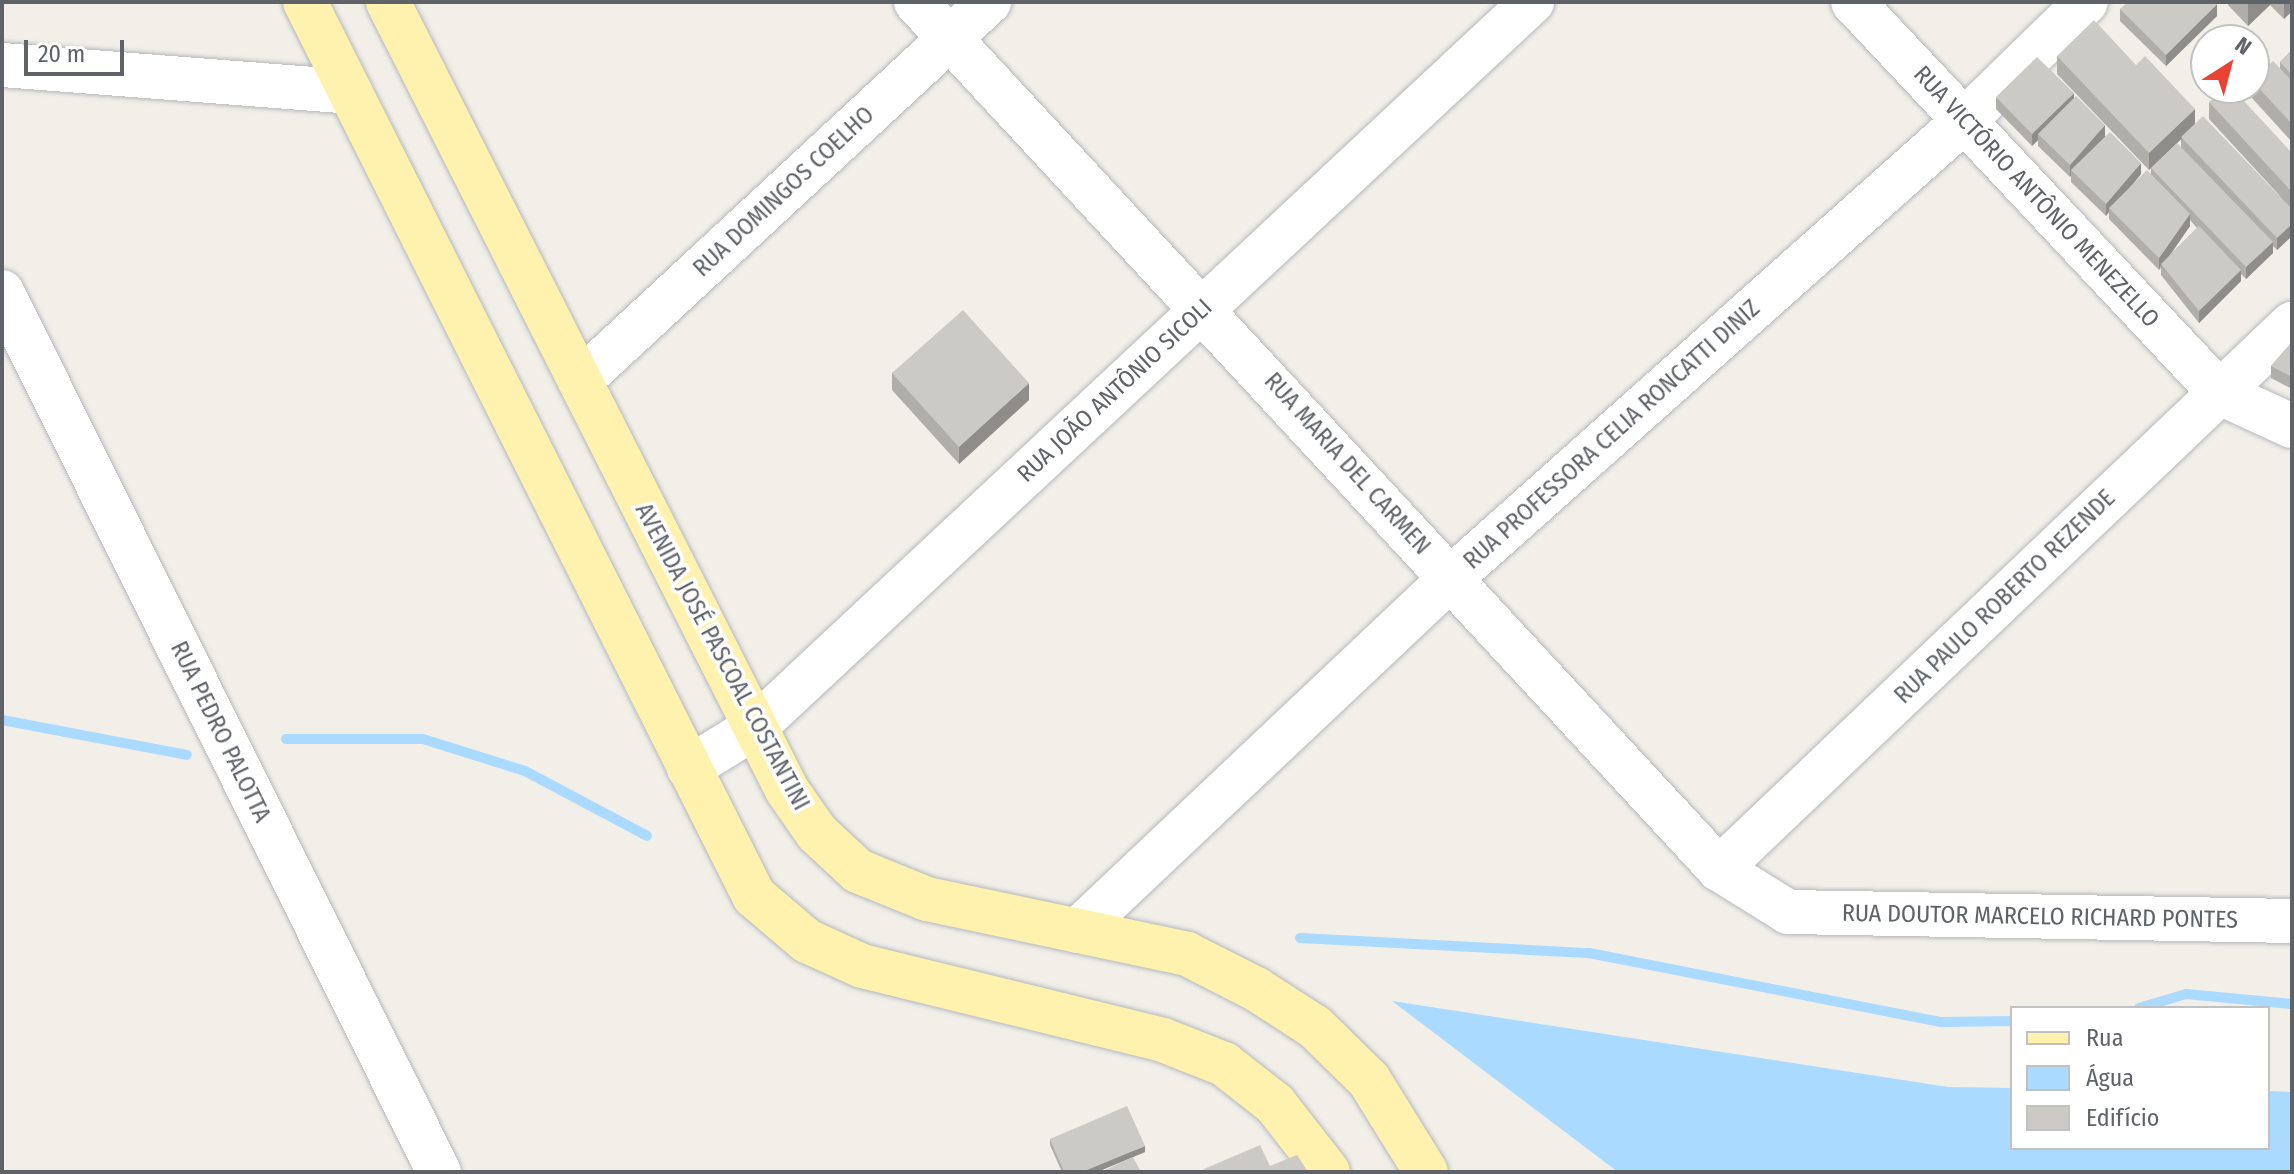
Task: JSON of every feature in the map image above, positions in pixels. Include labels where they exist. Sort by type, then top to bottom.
[{"type":"main road","points":[[305,2],[754,896],[807,941],[922,983],[1163,1040],[1224,1064],[1275,1104],[1328,1172]]},
{"type":"main road","name":"AVENIDA JOSÉ PASCOAL COSTANTINI","points":[[388,2],[755,727],[817,833],[858,871],[927,899],[1154,947],[1242,982],[1315,1027],[1369,1080],[1426,1172]]},
{"type":"street","name":"RUA MARIA DEL CARMEN","points":[[916,2],[1204,308],[1719,869],[1788,912]]},
{"type":"street","name":"RUA DOMINGOS COELHO","points":[[580,381],[989,2]]},
{"type":"street","name":"RUA JOÃO ANTÔNIO SICOLI","points":[[689,768],[755,727],[1532,2]]},
{"type":"street","name":"RUA VICTÓRIO ANTÔNIO MENEZELLO","points":[[1853,2],[2220,393]]},
{"type":"street","name":"RUA PROFESSORA CELIA RONCATTI DINIZ","points":[[1077,931],[1143,874],[1451,578],[1964,121],[2086,2]]},
{"type":"street","points":[[2,65],[350,92]]},
{"type":"street","name":"RUA PEDRO PALOTTA","points":[[2,292],[439,1172]]},
{"type":"street","name":"RUA PAULO ROBERTO REZENDE","points":[[1719,869],[2292,324]]},
{"type":"street","points":[[2220,393],[2292,426]]},
{"type":"street","points":[[1143,874],[1140,905],[1154,947]]},
{"type":"street","name":"RUA DOUTOR MARCELO RICHARD PONTES","points":[[1788,912],[2292,921]]},
{"type":"water","points":[[1392,1001],[1948,1087],[2010,1088],[2010,1150],[2270,1150],[2270,1091],[2292,1092],[2292,1172],[1618,1172]]},
{"type":"building","points":[[2128,2],[2217,4],[2197,24],[2190,24],[2190,31],[2166,55],[2120,9]]},
{"type":"building","points":[[2094,20],[2136,65],[2145,56],[2195,109],[2149,153],[2057,56]]},
{"type":"building","points":[[2292,50],[2292,75],[2280,62]]},
{"type":"building","points":[[2037,57],[2074,93],[2032,134],[1996,97]]},
{"type":"building","points":[[2273,61],[2292,81],[2292,124],[2270,100],[2270,64]]},
{"type":"building","points":[[2076,96],[2105,125],[2070,165],[2038,134]]},
{"type":"building","points":[[2211,104],[2247,104],[2292,153],[2292,192]]},
{"type":"building","points":[[2203,116],[2292,209],[2292,224],[2277,238],[2181,137]]},
{"type":"building","points":[[2110,132],[2141,163],[2106,204],[2071,170]]},
{"type":"building","points":[[2177,143],[2273,242],[2246,267],[2151,168]]},
{"type":"building","points":[[2147,170],[2190,214],[2159,258],[2109,208]]},
{"type":"building","points":[[2199,226],[2241,270],[2199,311],[2161,264]]},
{"type":"building","points":[[963,310],[1029,383],[959,447],[892,373]]},
{"type":"building","points":[[2292,342],[2292,377],[2271,366]]},
{"type":"building","points":[[1127,1106],[1145,1146],[1082,1172],[1064,1172],[1050,1139]]},
{"type":"building","points":[[1260,1145],[1270,1166],[1297,1155],[1308,1172],[1205,1172],[1204,1169]]},
{"type":"building","points":[[1133,1157],[1141,1172],[1101,1172]]},
{"type":"waterway","points":[[2,720],[187,755]]},
{"type":"waterway","points":[[286,739],[423,739],[525,771],[647,836]]},
{"type":"waterway","points":[[1300,938],[1589,953],[1942,1022],[2010,1021]]},
{"type":"waterway","points":[[2146,1006],[2186,994],[2292,1004]]}]
